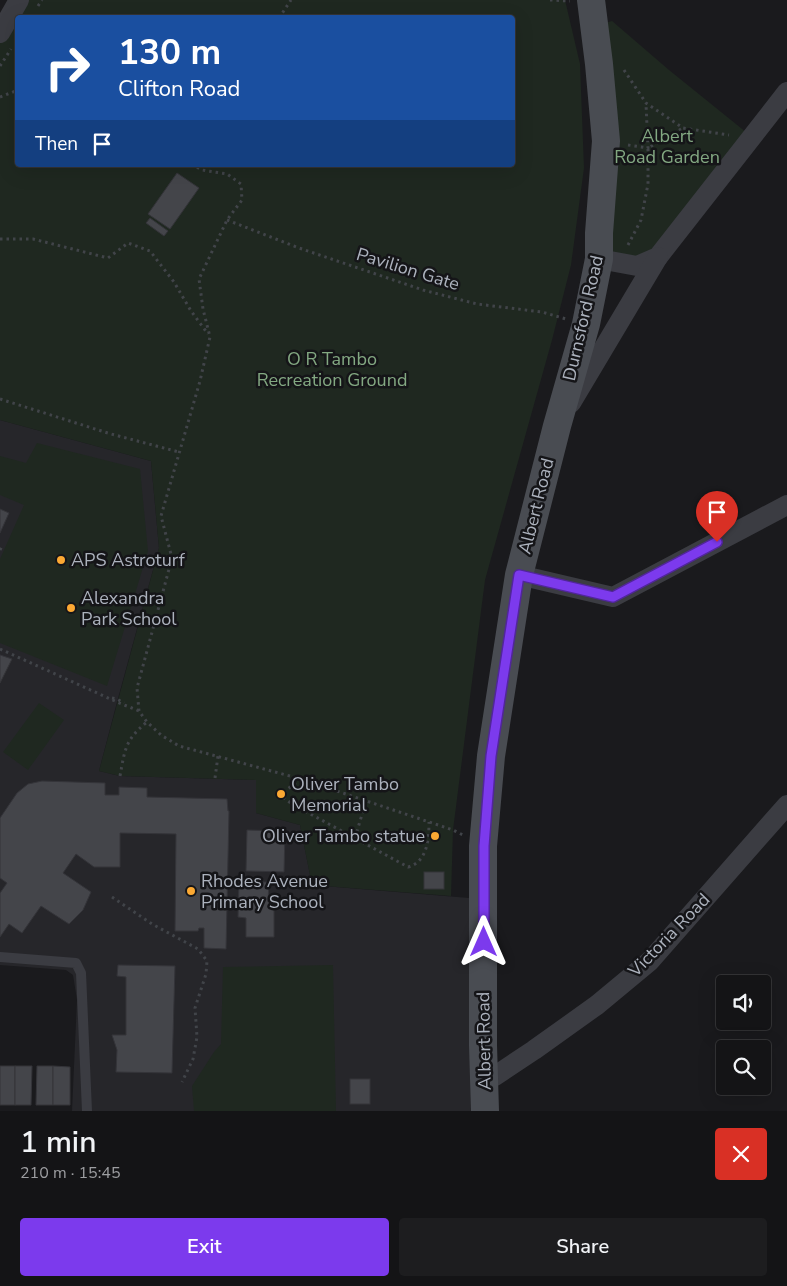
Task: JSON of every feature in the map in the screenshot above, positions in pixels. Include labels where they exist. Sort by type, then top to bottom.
[{"type":"main road","name":"Durnsford Road","points":[[557,426],[586,324],[609,261],[599,233],[606,141],[591,0]]},
{"type":"main road","name":"Albert Road","points":[[485,1111],[484,846],[491,756],[519,575],[557,426]]},
{"type":"street","points":[[6,39],[19,0]]},
{"type":"street","name":"Albert Road","points":[[557,426],[658,256],[752,137],[784,101]]},
{"type":"street","name":"Albert Road","points":[[609,261],[637,266],[658,256]]},
{"type":"street","points":[[519,575],[613,597],[787,505]]},
{"type":"street","name":"Victoria Road","points":[[485,1078],[495,1076],[534,1050],[597,1005],[650,961],[787,805]]},
{"type":"lane","points":[[0,957],[76,962],[81,974],[87,1111]]},
{"type":"path","points":[[281,15],[290,0]]},
{"type":"path","points":[[0,66],[6,39]]},
{"type":"path","points":[[621,66],[646,103],[683,128],[716,134],[752,137]]},
{"type":"path","points":[[0,96],[15,91]]},
{"type":"path","points":[[609,261],[641,220],[648,184],[646,103]]},
{"type":"path","points":[[648,148],[683,128]]},
{"type":"path","points":[[139,711],[137,688],[172,558],[161,516],[200,381],[210,337],[203,309],[200,279],[227,220],[242,200],[241,184],[227,174],[202,170],[197,167]]},
{"type":"path","name":"Pavilion Gate","points":[[227,220],[299,248],[423,290],[477,304],[542,312],[586,324]]},
{"type":"path","points":[[0,239],[33,239],[108,258],[128,244],[150,251],[174,282],[191,311],[210,337]]},
{"type":"path","points":[[0,399],[179,452]]},
{"type":"path","points":[[0,649],[139,711],[147,722],[161,735],[179,746],[301,779],[453,830],[484,846]]},
{"type":"path","points":[[106,697],[117,699],[128,706]]},
{"type":"path","points":[[120,776],[126,744],[136,731],[147,722]]},
{"type":"path","points":[[215,778],[218,756]]},
{"type":"path","points":[[301,779],[285,791],[284,798],[408,867],[416,865],[424,854],[429,834],[429,822]]},
{"type":"path","points":[[355,838],[366,802]]},
{"type":"path","points":[[112,897],[152,924],[198,949],[206,961],[206,974],[196,1008],[197,1037],[193,1059],[182,1082]]},
{"type":"shaded area","name":"Rhodes Avenue Primary School","points":[[0,420],[151,461],[159,548],[99,771],[120,776],[257,780],[256,813],[300,825],[312,885],[469,898],[471,1111],[72,1111],[77,1000],[73,975],[66,970],[0,965]]},
{"type":"green space","name":"O R Tambo Recreation Ground","points":[[19,0],[565,0],[580,64],[584,168],[571,265],[485,580],[453,830],[451,896],[312,885],[300,825],[256,813],[256,780],[120,776],[99,771],[159,548],[151,461],[0,420],[0,33]]},
{"type":"green space","name":"Albert Road Garden","points":[[612,21],[752,137],[658,257],[599,259],[595,26]]},
{"type":"green space","name":"Alexandra Park School","points":[[37,443],[140,469],[148,551],[107,686],[0,643],[0,559],[24,505],[0,495],[0,456],[26,463]]},
{"type":"green space","points":[[39,703],[64,720],[28,770],[3,752]]},
{"type":"green space","points":[[333,965],[336,1111],[194,1111],[192,1086],[221,1044],[223,967]]},
{"type":"building","points":[[177,173],[199,188],[170,229],[148,214]]},
{"type":"building","points":[[150,218],[168,231],[164,236],[146,223]]},
{"type":"building","points":[[0,509],[9,513],[0,533]]},
{"type":"building","points":[[0,655],[12,659],[0,683]]},
{"type":"building","points":[[42,781],[105,783],[105,795],[119,795],[119,787],[147,788],[147,797],[227,799],[229,811],[226,949],[204,948],[204,928],[199,928],[198,931],[175,931],[176,834],[120,833],[120,867],[94,867],[76,854],[63,873],[91,892],[83,910],[69,924],[41,906],[22,933],[9,924],[0,937],[0,893],[7,883],[0,878],[0,818],[17,793],[28,784]]},
{"type":"building","points":[[247,830],[285,831],[284,872],[246,871]]},
{"type":"building","points":[[424,872],[444,872],[444,889],[424,889]]},
{"type":"building","points":[[239,882],[269,882],[268,902],[274,902],[274,937],[246,937],[246,918],[238,917]]},
{"type":"building","points":[[118,965],[175,966],[172,1073],[116,1072],[117,1050],[112,1035],[126,1035],[126,977],[117,976]]},
{"type":"building","points":[[0,1066],[15,1066],[15,1105],[0,1105]]},
{"type":"building","points":[[15,1066],[32,1066],[31,1105],[15,1105]]},
{"type":"building","points":[[37,1066],[53,1066],[53,1105],[36,1105]]},
{"type":"building","points":[[53,1066],[70,1067],[70,1105],[53,1105]]},
{"type":"building","points":[[350,1079],[370,1079],[370,1104],[350,1104]]},
{"type":"place","name":"APS Astroturf","points":[[61,560]]},
{"type":"place","name":"Alexandra Park School","points":[[71,608]]},
{"type":"place","name":"Oliver Tambo Memorial","points":[[281,794]]},
{"type":"place","name":"Oliver Tambo statue","points":[[435,836]]},
{"type":"place","name":"Rhodes Avenue Primary School","points":[[191,891]]},
{"type":"route","points":[[484,942],[484,846],[491,756],[519,575],[613,597],[717,542]]}]
